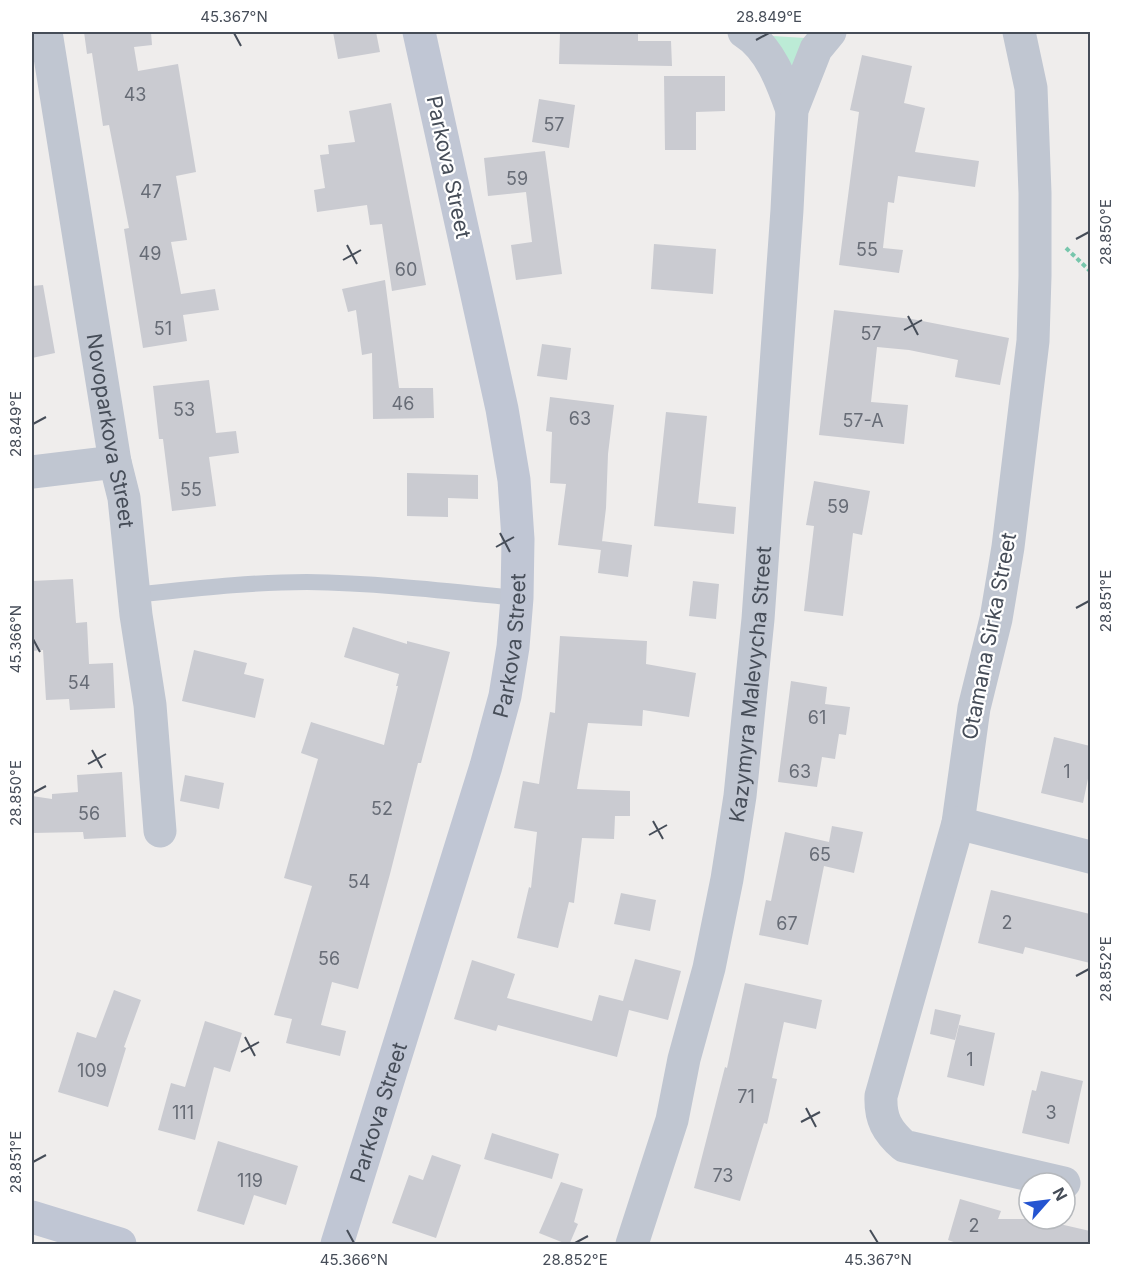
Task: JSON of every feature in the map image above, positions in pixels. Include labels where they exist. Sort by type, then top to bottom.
[{"type":"street","name":"Novoparkova Street","points":[[46,32],[115,462],[124,498],[134,595],[150,705],[159,831]]},
{"type":"street","name":"Parkova Street","points":[[337,1245],[486,766],[505,696],[513,647],[517,598],[518,539],[514,480],[502,409],[419,32]]},
{"type":"street","name":"Kazymyra Malevycha Street","points":[[744,32],[754,38],[763,48],[780,80],[792,110]]},
{"type":"street","name":"Kazymyra Malevycha Street","points":[[632,1245],[672,1120],[684,1059],[709,968],[727,879],[740,796],[748,698],[758,619],[792,110],[816,49],[830,32]]},
{"type":"street","name":"Otamana Sirka Street","points":[[1017,1172],[904,1146],[892,1135],[884,1123],[880,1110],[881,1096],[958,823],[974,708],[1003,583],[1033,341],[1035,276],[1034,127],[1031,88],[1019,32]]},
{"type":"street","points":[[32,472],[115,462]]},
{"type":"street","points":[[958,823],[1090,857]]},
{"type":"street","points":[[49,1229],[120,1245]]},
{"type":"lane","points":[[134,595],[220,586],[306,582],[422,588],[517,598]]},
{"type":"green space","points":[[772,36],[806,38],[794,83]]},
{"type":"building","points":[[84,32],[151,32],[152,45],[134,47],[138,71],[178,64],[196,172],[176,176],[187,240],[171,242],[181,294],[215,289],[219,310],[183,315],[187,341],[143,348],[124,229],[129,228],[109,125],[103,126],[92,53],[87,54]]},
{"type":"building","points":[[333,32],[376,32],[380,52],[338,59]]},
{"type":"building","points":[[560,32],[638,32],[638,41],[671,41],[672,66],[559,64]]},
{"type":"building","points":[[862,55],[912,66],[904,103],[925,108],[915,152],[979,161],[975,187],[898,176],[894,203],[888,202],[883,248],[903,250],[899,273],[839,265],[859,112],[850,110]]},
{"type":"building","points":[[664,76],[725,76],[725,111],[696,112],[696,150],[665,150]]},
{"type":"building","points":[[539,99],[575,105],[569,148],[532,142]]},
{"type":"building","points":[[391,103],[426,285],[392,291],[382,224],[370,225],[367,205],[317,212],[314,190],[325,188],[320,155],[329,154],[328,145],[355,142],[349,111]]},
{"type":"building","points":[[545,151],[562,274],[516,280],[511,245],[532,242],[526,192],[488,196],[484,158]]},
{"type":"building","points":[[654,244],[716,249],[713,294],[651,289]]},
{"type":"building","points":[[385,280],[399,388],[433,388],[434,418],[373,419],[372,353],[362,355],[356,310],[348,312],[342,289]]},
{"type":"building","points":[[43,285],[55,353],[32,358],[32,286]]},
{"type":"building","points":[[834,310],[912,319],[1009,338],[1000,385],[955,377],[958,360],[909,350],[877,347],[871,402],[908,405],[904,444],[819,435]]},
{"type":"building","points":[[542,344],[571,348],[567,380],[537,376]]},
{"type":"building","points":[[209,380],[216,433],[236,431],[239,453],[209,457],[216,506],[172,511],[163,439],[159,439],[153,386]]},
{"type":"building","points":[[550,397],[614,405],[601,550],[558,545],[566,484],[550,483],[552,432],[546,431]]},
{"type":"building","points":[[666,412],[707,416],[698,503],[736,507],[734,534],[654,526]]},
{"type":"building","points":[[407,473],[478,475],[478,499],[448,498],[448,517],[407,516]]},
{"type":"building","points":[[814,481],[870,491],[862,535],[853,533],[843,616],[804,611],[814,526],[806,525]]},
{"type":"building","points":[[602,541],[632,545],[628,577],[598,573]]},
{"type":"building","points":[[73,579],[76,623],[87,622],[89,664],[113,663],[115,708],[70,710],[69,699],[46,700],[43,650],[32,651],[32,581]]},
{"type":"building","points":[[693,581],[719,584],[716,619],[689,616]]},
{"type":"building","points":[[353,627],[407,644],[407,641],[450,652],[358,989],[332,982],[321,1025],[346,1031],[340,1056],[286,1043],[292,1019],[274,1015],[312,886],[284,878],[318,759],[301,753],[311,722],[384,745],[398,686],[396,686],[399,674],[344,657]]},
{"type":"building","points":[[560,636],[647,641],[646,664],[696,673],[689,717],[643,710],[642,726],[588,723],[577,789],[630,791],[630,816],[615,816],[614,839],[582,838],[574,903],[569,902],[558,948],[517,938],[529,887],[531,888],[537,832],[514,828],[523,781],[539,784],[550,712],[555,713]]},
{"type":"building","points":[[194,650],[247,663],[244,674],[264,679],[255,718],[182,701]]},
{"type":"building","points":[[791,681],[827,687],[825,704],[850,707],[846,735],[839,734],[835,759],[822,757],[817,787],[778,782]]},
{"type":"building","points":[[1054,737],[1090,746],[1090,769],[1083,803],[1041,793]]},
{"type":"building","points":[[122,772],[126,837],[84,839],[83,832],[32,833],[32,796],[52,799],[52,794],[78,792],[77,775]]},
{"type":"building","points":[[185,775],[224,783],[219,809],[180,801]]},
{"type":"building","points":[[832,826],[863,832],[854,873],[824,866],[808,945],[759,935],[766,900],[771,901],[785,832],[829,842]]},
{"type":"building","points":[[991,890],[1090,914],[1090,963],[1025,947],[1023,954],[978,943]]},
{"type":"building","points":[[621,893],[656,900],[650,931],[614,924]]},
{"type":"building","points":[[635,959],[681,971],[668,1020],[629,1010],[617,1057],[498,1025],[496,1031],[454,1019],[472,960],[515,974],[507,998],[592,1021],[599,995],[623,1001]]},
{"type":"building","points":[[745,983],[822,1000],[816,1029],[784,1022],[772,1078],[777,1079],[767,1124],[764,1123],[740,1201],[694,1188],[725,1067],[727,1068]]},
{"type":"building","points":[[114,990],[141,1000],[124,1047],[126,1048],[108,1107],[58,1092],[77,1032],[96,1038]]},
{"type":"building","points":[[935,1009],[961,1015],[955,1040],[930,1034]]},
{"type":"building","points":[[205,1021],[242,1033],[230,1072],[214,1067],[195,1140],[158,1130],[171,1083],[185,1087]]},
{"type":"building","points":[[959,1025],[995,1033],[984,1086],[947,1077]]},
{"type":"building","points":[[1041,1071],[1083,1081],[1069,1144],[1022,1133],[1032,1090],[1036,1091]]},
{"type":"building","points":[[492,1133],[559,1154],[552,1179],[484,1159]]},
{"type":"building","points":[[218,1141],[298,1166],[286,1205],[254,1195],[244,1225],[197,1211]]},
{"type":"building","points":[[432,1155],[461,1165],[436,1238],[392,1223],[409,1175],[423,1180]]},
{"type":"building","points":[[561,1182],[583,1189],[574,1222],[578,1224],[569,1245],[539,1233]]},
{"type":"building","points":[[960,1199],[1001,1211],[998,1219],[1017,1219],[1017,1231],[1077,1231],[1077,1228],[1090,1231],[1090,1245],[962,1245],[948,1240]]}]
